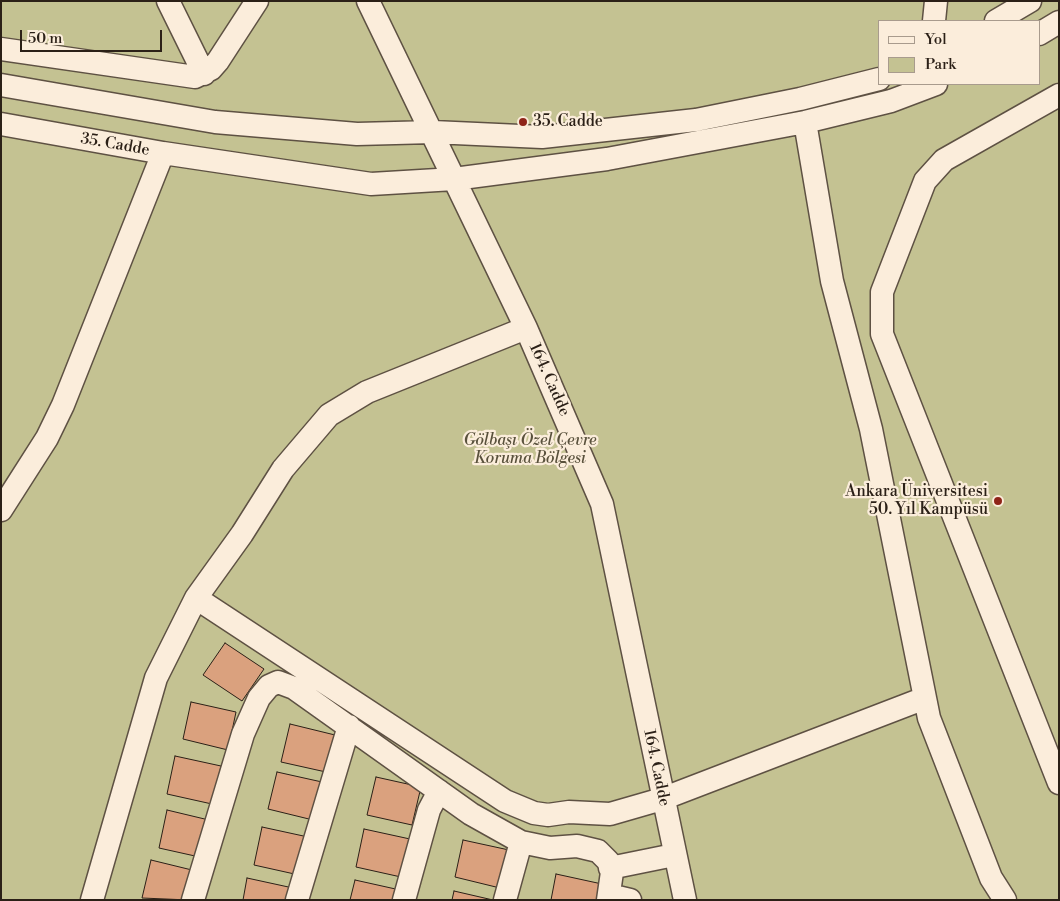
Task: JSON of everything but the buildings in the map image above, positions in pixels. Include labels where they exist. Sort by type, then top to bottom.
[{"type":"street","points":[[168,1],[204,74]]},
{"type":"street","points":[[1,49],[195,77],[204,74],[218,61],[257,1]]},
{"type":"street","name":"164. Cadde","points":[[368,1],[526,328],[602,504],[684,900]]},
{"type":"street","points":[[934,20],[936,1]]},
{"type":"street","points":[[998,20],[1030,1]]},
{"type":"street","points":[[1040,33],[1059,22]]},
{"type":"street","points":[[1,84],[215,122],[357,134],[432,132],[542,137],[696,120],[800,99],[878,79]]},
{"type":"street","name":"35. Cadde","points":[[1,124],[163,153],[371,184],[454,179],[607,159],[805,122],[891,101],[933,85]]},
{"type":"street","points":[[1059,95],[944,160],[924,181],[882,292],[882,334],[1059,783]]},
{"type":"street","points":[[805,122],[832,281],[871,429],[929,718],[991,878],[1005,900]]},
{"type":"street","points":[[1,510],[47,438],[63,405],[163,153]]},
{"type":"street","points":[[92,900],[156,678],[196,598],[242,534],[282,469],[329,415],[367,392],[526,328]]},
{"type":"street","points":[[196,598],[505,801],[527,810],[548,815],[569,812],[610,814],[662,799],[925,698]]},
{"type":"street","points":[[193,900],[242,734],[259,698],[269,686],[278,682],[285,683],[348,726],[471,814],[521,842],[550,848],[587,847],[598,851],[608,862],[616,898]]},
{"type":"street","points":[[297,900],[348,726]]},
{"type":"street","points":[[404,900],[429,810],[439,791]]},
{"type":"street","points":[[506,900],[521,842]]},
{"type":"street","points":[[610,868],[674,854]]},
{"type":"green space","name":"Gölbaşı Özel Çevre Koruma Bölgesi","points":[[1,1],[1059,1],[1059,900],[1,900]]},
{"type":"place","name":"35. Cadde","points":[[523,122]]},
{"type":"place","name":"Ankara Üniversitesi 50. Yıl Kampüsü","points":[[998,501]]}]
